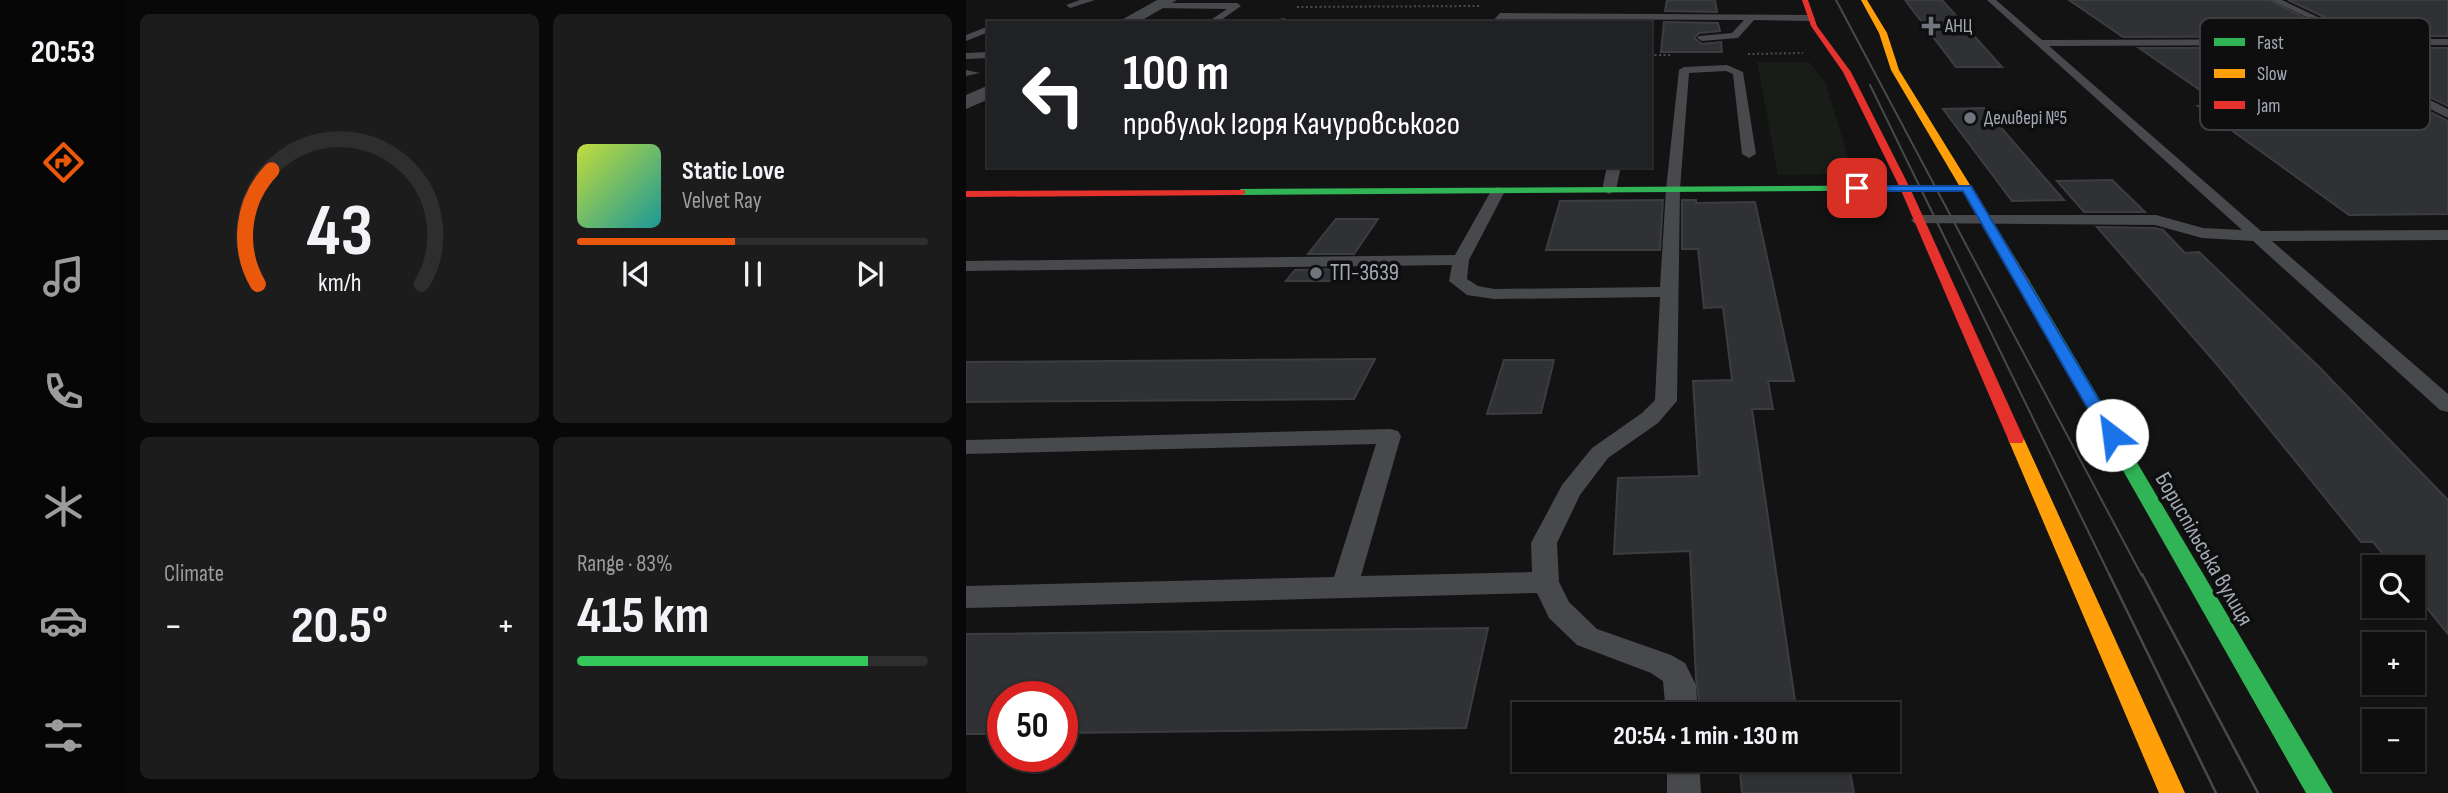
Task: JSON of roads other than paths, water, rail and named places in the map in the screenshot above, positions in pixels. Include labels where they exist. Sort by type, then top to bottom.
[{"type":"main road","points":[[1805,0],[1823,41],[1847,72],[1905,188],[2172,793]]},
{"type":"main road","name":"Бориспільська вулиця","points":[[1864,0],[1883,33],[1895,70],[1987,220],[2320,793]]},
{"type":"main road","points":[[966,194],[1967,188]]},
{"type":"street","points":[[1128,21],[1163,3]]},
{"type":"street","points":[[966,103],[987,92]]},
{"type":"lane","points":[[1070,5],[1091,0]]},
{"type":"lane","points":[[1991,0],[2448,405]]},
{"type":"lane","points":[[2275,0],[2314,18]]},
{"type":"lane","points":[[1163,3],[1237,6],[1213,21]]},
{"type":"lane","points":[[1496,21],[1500,16],[1637,20],[1811,18]]},
{"type":"lane","points":[[1702,38],[1735,36],[1752,17]]},
{"type":"lane","points":[[1274,21],[1282,20]]},
{"type":"lane","points":[[966,38],[987,30]]},
{"type":"lane","points":[[2430,42],[2448,42]]},
{"type":"lane","points":[[2041,43],[2200,43]]},
{"type":"lane","points":[[966,55],[987,55]]},
{"type":"lane","points":[[1682,702],[1681,685],[1674,672],[1661,664],[1587,637],[1559,610],[1546,582],[1544,542],[1570,491],[1600,453],[1650,418],[1666,401],[1673,189],[1684,70],[1727,68],[1738,72],[1749,154]]},
{"type":"lane","points":[[2430,105],[2448,114]]},
{"type":"lane","points":[[1609,190],[1614,168]]},
{"type":"lane","points":[[1498,191],[1461,260],[1458,281],[1473,291],[1494,294],[1669,292]]},
{"type":"lane","points":[[1919,220],[2156,220],[2202,233],[2255,236],[2448,235]]},
{"type":"lane","points":[[966,267],[1461,260]]},
{"type":"lane","points":[[966,447],[1390,436],[1345,587]]},
{"type":"lane","points":[[966,597],[1546,582]]},
{"type":"lane","points":[[1683,772],[1684,793]]},
{"type":"tram line","points":[[1836,0],[2142,576]]},
{"type":"tram line","points":[[1870,85],[2110,576]]},
{"type":"tram line","points":[[2109,574],[2216,793]]},
{"type":"tram line","points":[[2142,574],[2258,793]]},
{"type":"place","name":"АНЦ","points":[[1931,26]]},
{"type":"place","name":"Деливері №5","points":[[1970,118]]},
{"type":"place","name":"ТП-3639","points":[[1316,273]]}]
